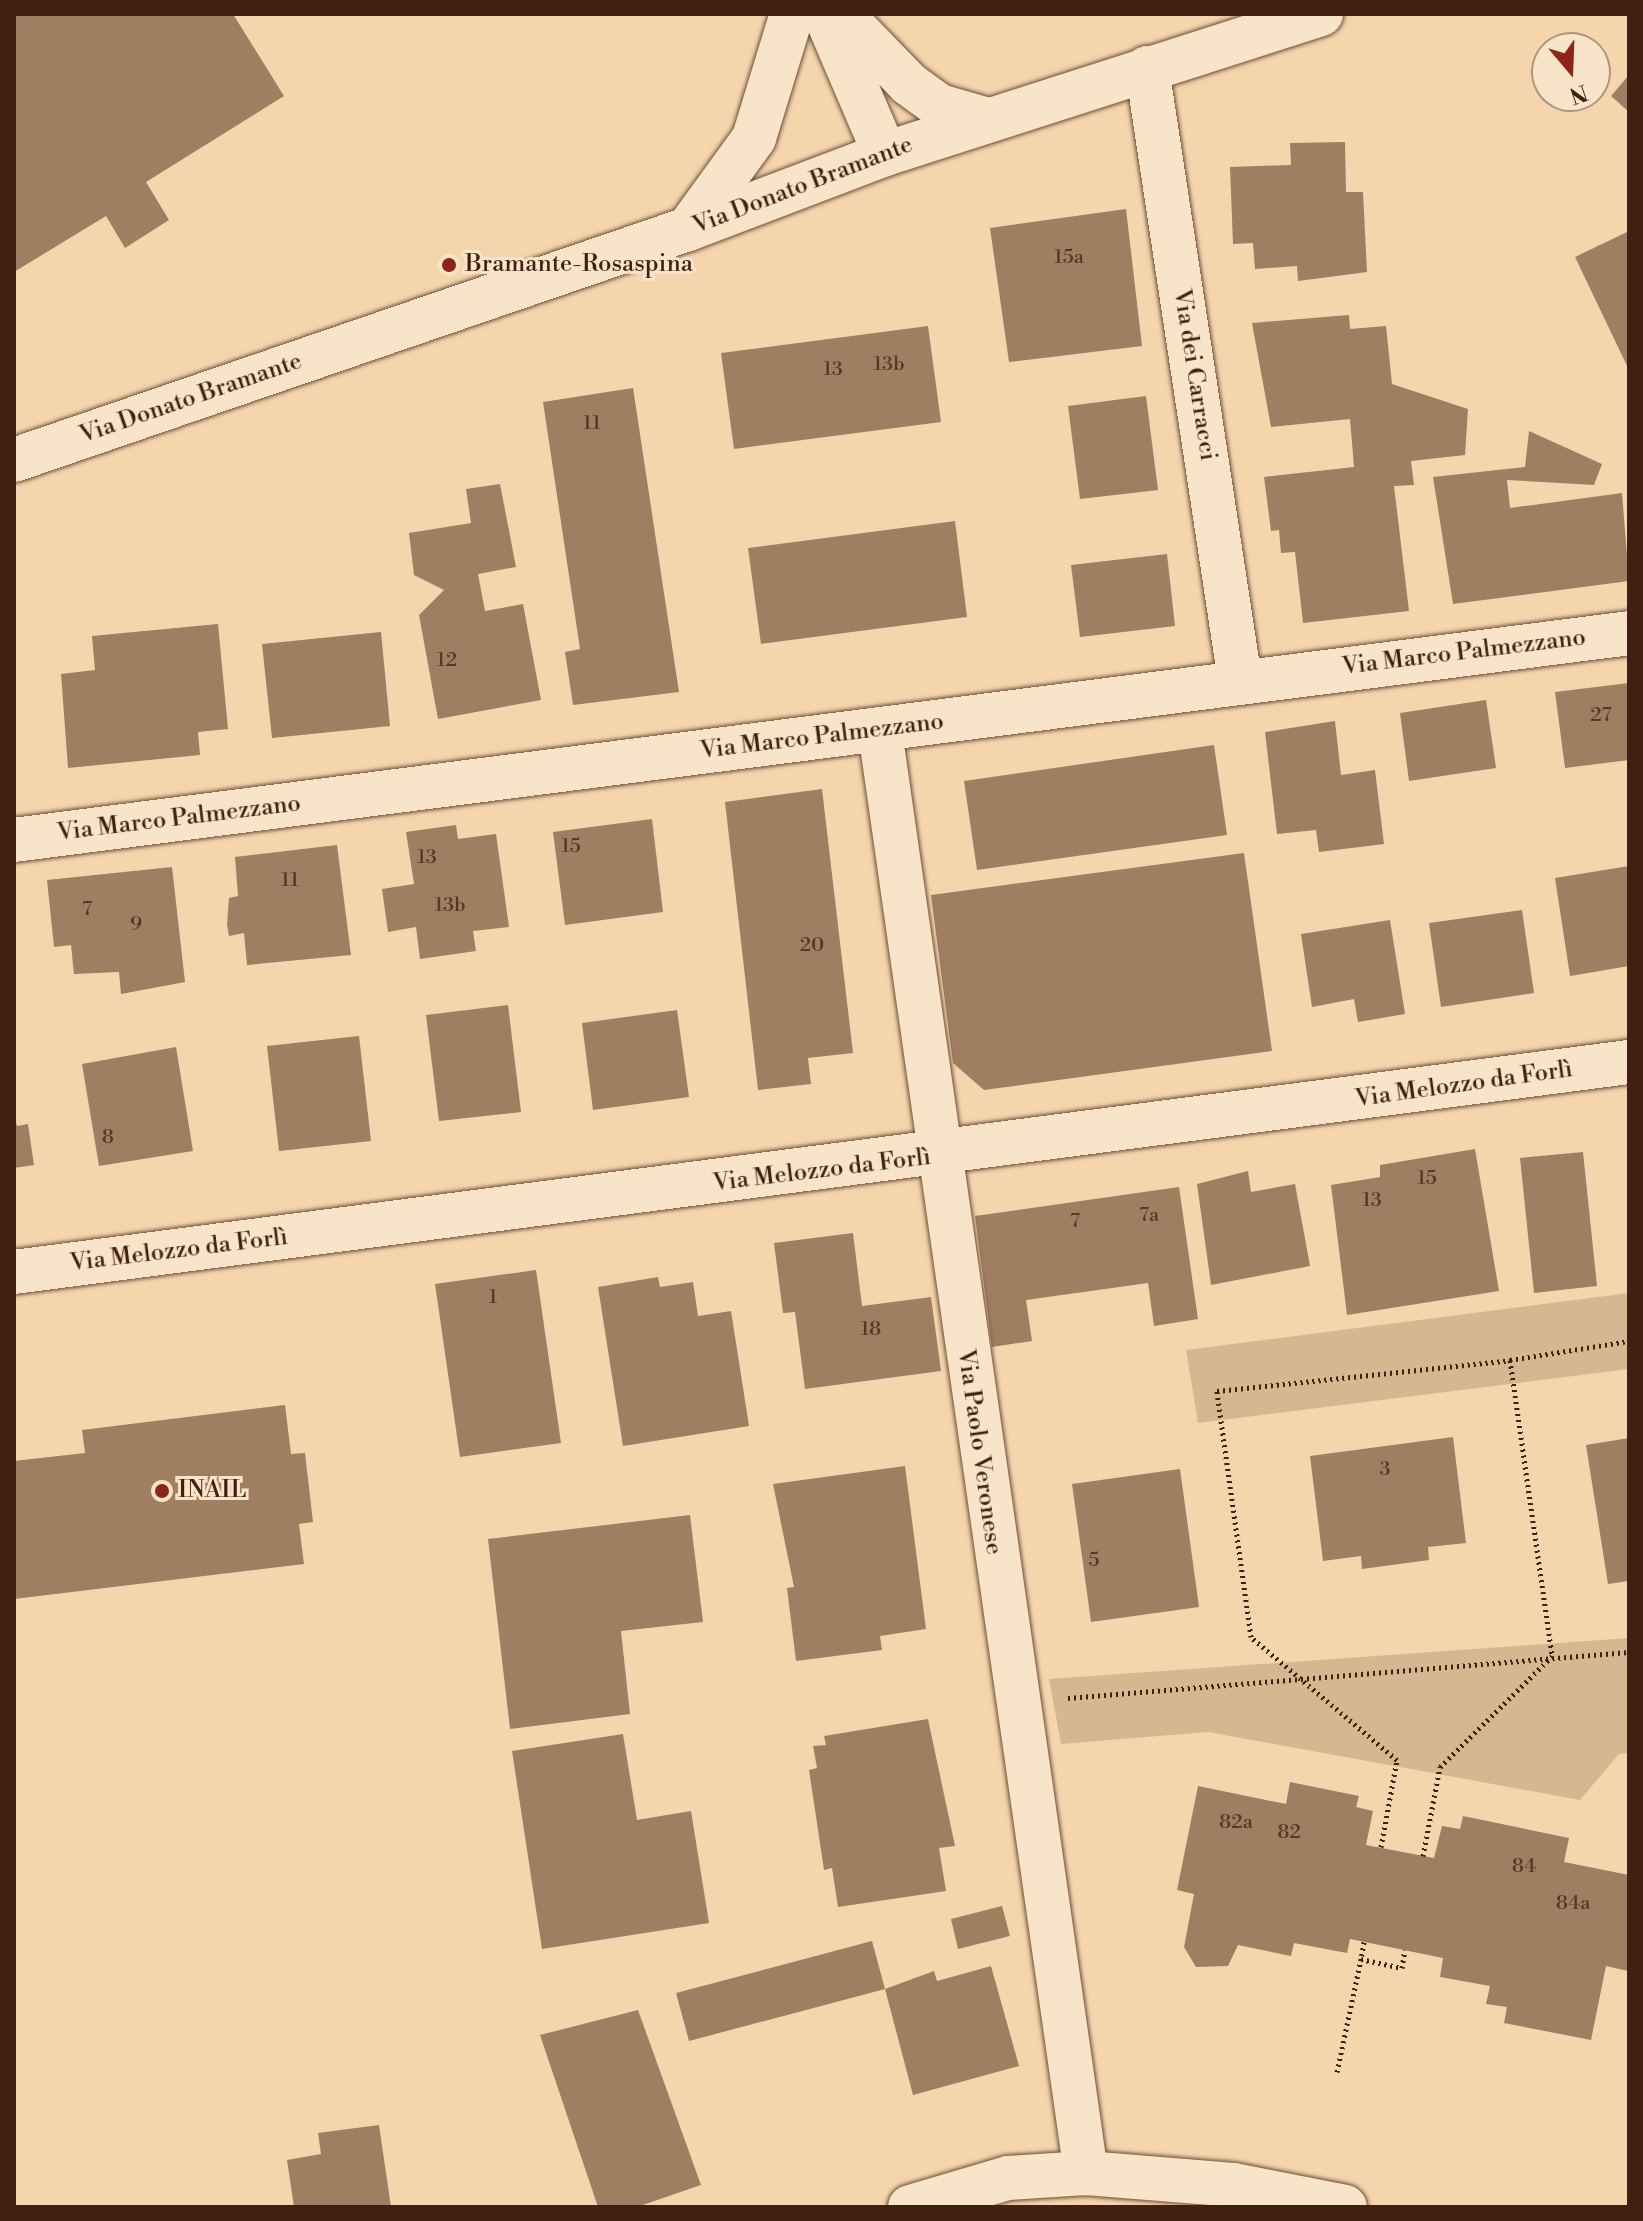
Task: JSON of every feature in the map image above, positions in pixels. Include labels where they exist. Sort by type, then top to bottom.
[{"type":"street","points":[[688,229],[754,138],[792,14]]},
{"type":"street","points":[[825,14],[885,154]]},
{"type":"street","points":[[841,14],[929,99],[985,119]]},
{"type":"street","name":"Via Donato Bramante","points":[[14,460],[688,229],[985,119],[1321,14]]},
{"type":"street","name":"Via dei Carracci","points":[[1147,68],[1240,681]]},
{"type":"street","name":"Via Marco Palmezzano","points":[[14,840],[1629,633]]},
{"type":"street","name":"Via Paolo Veronese","points":[[880,731],[1014,1702],[1086,2173]]},
{"type":"street","name":"Via Melozzo da Forlì","points":[[14,1272],[937,1157],[1629,1062]]},
{"type":"street","points":[[910,2207],[1008,2178],[1086,2173],[1234,2185],[1345,2207]]},
{"type":"path","points":[[1381,1847],[1397,1760],[1251,1637],[1217,1391],[1510,1360],[1629,1341]]},
{"type":"path","points":[[1510,1360],[1552,1655]]},
{"type":"path","points":[[1014,1702],[1552,1655],[1629,1652]]},
{"type":"path","points":[[1423,1856],[1440,1767],[1552,1655]]},
{"type":"path","points":[[1337,2072],[1364,1942]]},
{"type":"path","points":[[1361,1959],[1402,1968],[1405,1950]]},
{"type":"shaded area","points":[[1629,1293],[1629,1369],[1198,1423],[1186,1350]]},
{"type":"shaded area","points":[[1629,1638],[1629,1753],[1619,1754],[1580,1800],[1208,1732],[1061,1744],[1049,1679]]},
{"type":"building","points":[[14,14],[233,14],[284,96],[146,182],[169,220],[125,248],[106,216],[14,272]]},
{"type":"building","points":[[1629,75],[1629,112],[1611,96]]},
{"type":"building","points":[[1345,142],[1346,192],[1363,192],[1367,272],[1298,281],[1297,266],[1255,269],[1253,243],[1233,244],[1230,167],[1291,165],[1290,143]]},
{"type":"building","points":[[1126,209],[1142,346],[1009,362],[990,228]]},
{"type":"building","points":[[1629,231],[1629,370],[1575,257]]},
{"type":"building","points":[[1349,315],[1350,329],[1386,326],[1392,384],[1468,409],[1465,455],[1411,461],[1414,485],[1394,486],[1409,611],[1303,623],[1295,552],[1281,553],[1279,530],[1271,531],[1264,477],[1354,467],[1350,419],[1271,427],[1252,323]]},
{"type":"building","points":[[928,326],[941,422],[734,449],[721,353]]},
{"type":"building","points":[[633,388],[679,692],[573,705],[565,652],[580,649],[543,402]]},
{"type":"building","points":[[1146,396],[1158,490],[1080,499],[1068,406]]},
{"type":"building","points":[[1529,431],[1602,464],[1594,485],[1507,480],[1510,508],[1622,493],[1629,581],[1453,604],[1433,477],[1525,467]]},
{"type":"building","points":[[500,484],[516,567],[478,574],[485,611],[523,604],[541,700],[438,719],[419,615],[444,590],[414,575],[409,533],[471,523],[466,489]]},
{"type":"building","points":[[955,521],[967,617],[761,644],[748,548]]},
{"type":"building","points":[[1167,554],[1175,626],[1080,637],[1071,565]]},
{"type":"building","points":[[218,624],[228,729],[198,732],[200,755],[68,768],[61,674],[95,670],[92,636]]},
{"type":"building","points":[[381,632],[390,726],[272,738],[262,644]]},
{"type":"building","points":[[1629,683],[1629,760],[1565,768],[1555,692]]},
{"type":"building","points":[[1486,700],[1496,768],[1409,781],[1400,713]]},
{"type":"building","points":[[1335,721],[1341,775],[1375,770],[1384,844],[1319,852],[1316,830],[1277,834],[1265,732]]},
{"type":"building","points":[[1214,745],[1227,835],[977,870],[964,781]]},
{"type":"building","points":[[822,789],[853,1053],[808,1058],[811,1084],[758,1090],[725,802]]},
{"type":"building","points":[[652,819],[663,912],[565,925],[553,832]]},
{"type":"building","points":[[456,825],[458,839],[496,834],[509,927],[473,931],[476,951],[420,959],[416,927],[388,932],[382,889],[414,884],[406,832]]},
{"type":"building","points":[[337,845],[351,955],[247,965],[244,933],[229,936],[227,925],[229,898],[238,896],[235,857]]},
{"type":"building","points":[[1244,853],[1272,1051],[984,1090],[953,1063],[931,895]]},
{"type":"building","points":[[1629,866],[1629,966],[1570,976],[1555,878]]},
{"type":"building","points":[[172,867],[185,982],[121,994],[119,972],[74,974],[71,945],[54,947],[47,880]]},
{"type":"building","points":[[1522,910],[1534,993],[1441,1007],[1429,923]]},
{"type":"building","points":[[1390,920],[1405,1014],[1358,1022],[1354,999],[1312,1007],[1301,934]]},
{"type":"building","points":[[508,1005],[521,1112],[439,1121],[426,1015]]},
{"type":"building","points":[[677,1010],[689,1097],[593,1110],[582,1023]]},
{"type":"building","points":[[359,1036],[371,1141],[279,1151],[267,1046]]},
{"type":"building","points":[[176,1047],[193,1151],[99,1166],[82,1064]]},
{"type":"building","points":[[14,1115],[17,1126],[28,1124],[34,1165],[14,1168]]},
{"type":"building","points":[[1475,1149],[1499,1291],[1347,1315],[1331,1185],[1380,1177],[1380,1165]]},
{"type":"building","points":[[1583,1152],[1597,1286],[1534,1293],[1520,1158]]},
{"type":"building","points":[[1248,1171],[1251,1192],[1295,1184],[1310,1266],[1211,1285],[1197,1184]]},
{"type":"building","points":[[1179,1187],[1198,1319],[1154,1326],[1148,1283],[1026,1300],[1032,1341],[992,1347],[975,1216]]},
{"type":"building","points":[[853,1233],[862,1306],[931,1297],[941,1371],[805,1389],[795,1312],[783,1313],[774,1243]]},
{"type":"building","points":[[536,1270],[561,1443],[460,1457],[435,1284]]},
{"type":"building","points":[[658,1277],[660,1287],[693,1282],[698,1316],[731,1311],[749,1426],[623,1446],[598,1287]]},
{"type":"building","name":"INAIL","points":[[285,1405],[291,1454],[305,1453],[313,1522],[299,1524],[304,1564],[14,1599],[14,1461],[85,1453],[82,1430]]},
{"type":"building","points":[[1453,1437],[1466,1543],[1428,1547],[1429,1560],[1362,1569],[1361,1556],[1323,1561],[1310,1456]]},
{"type":"building","points":[[1629,1438],[1629,1581],[1608,1584],[1586,1445]]},
{"type":"building","points":[[905,1466],[926,1629],[880,1636],[882,1650],[796,1661],[787,1588],[794,1587],[773,1484]]},
{"type":"building","points":[[1180,1469],[1199,1607],[1091,1622],[1072,1484]]},
{"type":"building","points":[[690,1515],[703,1622],[621,1631],[630,1714],[510,1729],[488,1539]]},
{"type":"building","points":[[928,1719],[955,1846],[939,1848],[946,1891],[838,1907],[832,1868],[824,1870],[809,1770],[817,1768],[813,1746],[826,1745],[824,1736]]},
{"type":"building","points":[[623,1734],[637,1820],[691,1811],[709,1923],[542,1949],[512,1751]]},
{"type":"building","points":[[1290,1782],[1359,1796],[1356,1807],[1373,1811],[1366,1845],[1434,1858],[1442,1826],[1460,1829],[1463,1816],[1569,1838],[1564,1862],[1629,1875],[1628,1971],[1606,1966],[1591,2040],[1504,2023],[1507,2007],[1486,2004],[1490,1986],[1440,1977],[1443,1958],[1350,1939],[1347,1953],[1294,1943],[1291,1956],[1238,1945],[1228,1966],[1196,1967],[1184,1947],[1194,1894],[1177,1890],[1198,1786],[1286,1804]]},
{"type":"building","points":[[1002,1906],[1010,1936],[958,1949],[951,1919]]},
{"type":"building","points":[[872,1941],[885,1989],[689,2041],[676,1993]]},
{"type":"building","points":[[991,1966],[1019,2066],[913,2095],[885,1989],[934,1971],[937,1981]]},
{"type":"building","points":[[638,2010],[701,2185],[637,2207],[598,2207],[540,2035]]},
{"type":"building","points":[[379,2125],[391,2207],[294,2207],[287,2160],[321,2154],[318,2133]]},
{"type":"place","name":"Bramante-Rosaspina","points":[[449,265]]},
{"type":"place","name":"INAIL","points":[[162,1491]]}]
